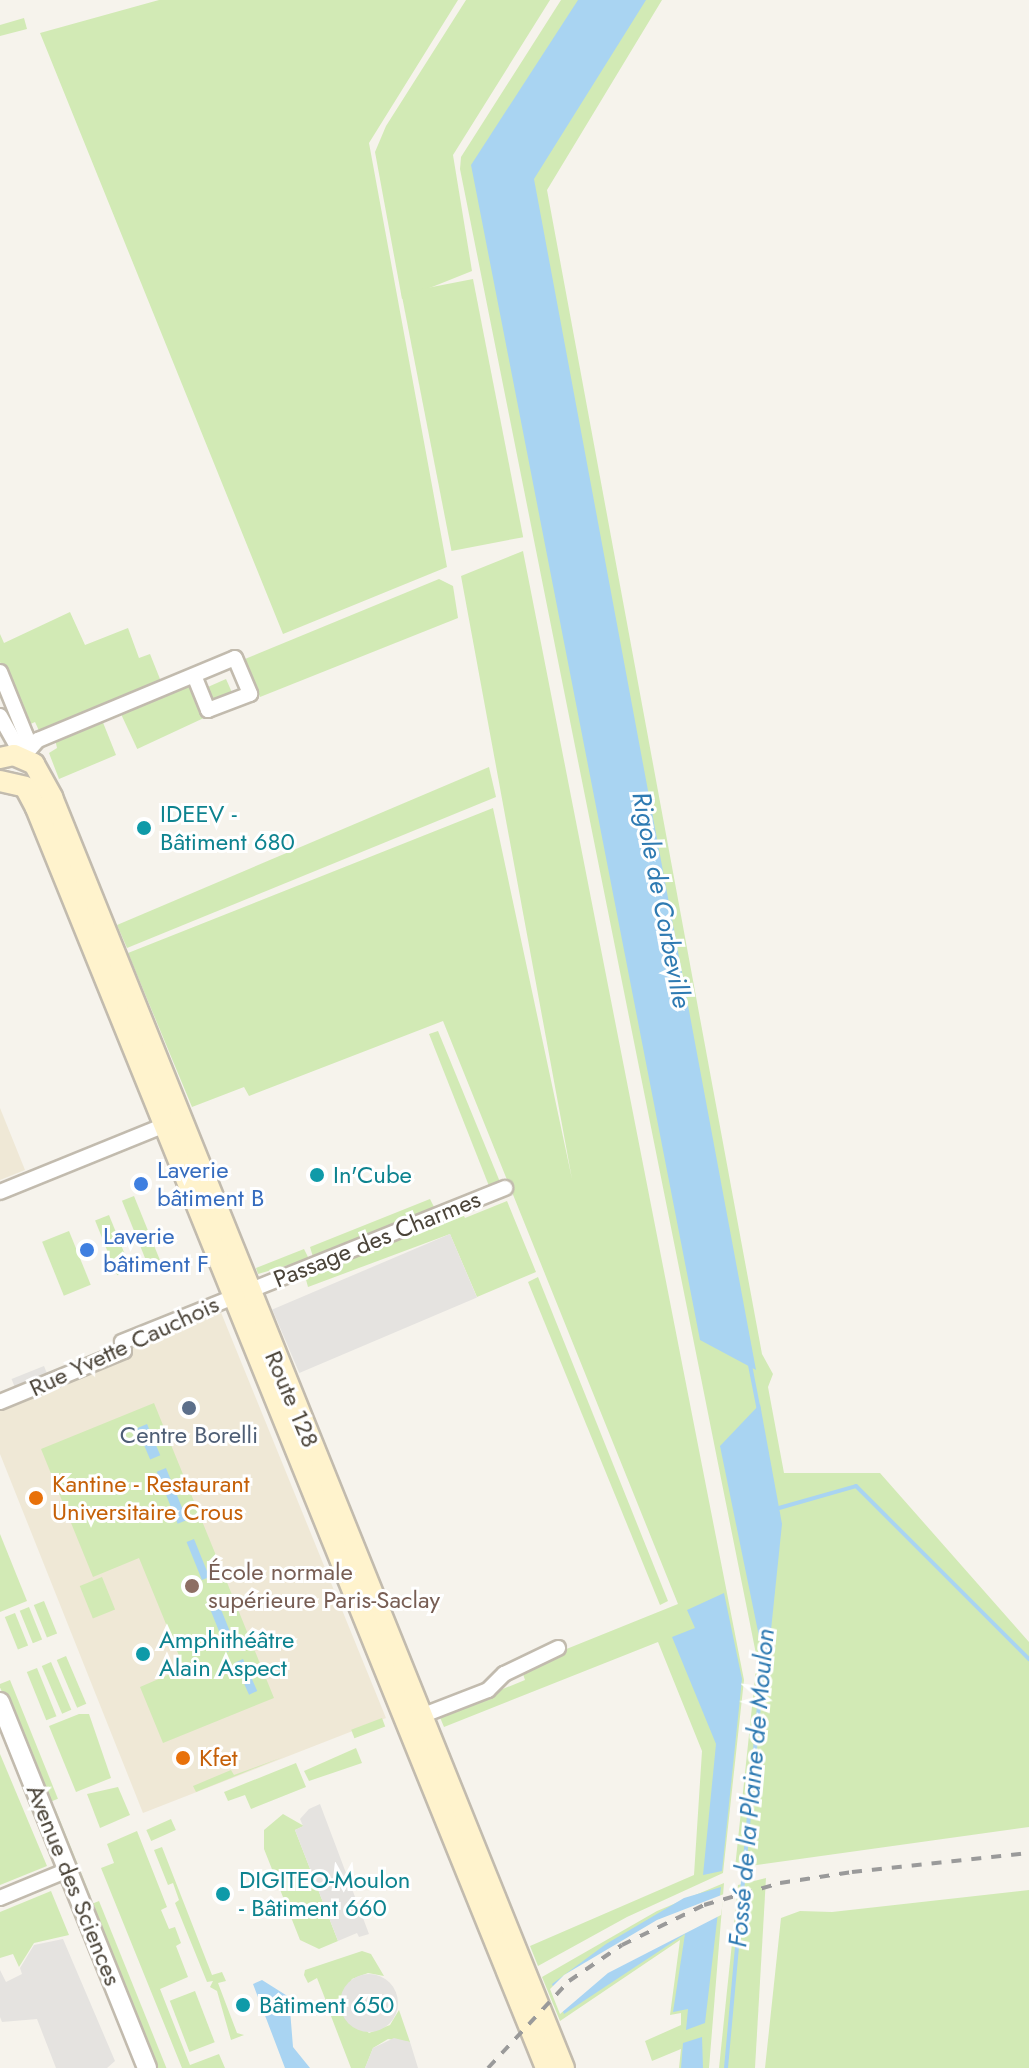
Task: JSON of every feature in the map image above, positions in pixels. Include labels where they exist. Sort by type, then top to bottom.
[{"type":"main road","points":[[0,758],[23,757]]},
{"type":"main road","name":"Route 128","points":[[23,757],[34,764],[52,797],[172,1123]]},
{"type":"main road","name":"Route 128","points":[[0,781],[18,782],[32,797],[172,1123],[546,2068]]},
{"type":"main road","name":"Route 128","points":[[241,1294],[421,1716],[564,2068]]},
{"type":"street","points":[[0,672],[5,696],[26,736],[23,757]]},
{"type":"street","points":[[23,757],[38,740],[194,676]]},
{"type":"street","points":[[0,716],[23,757]]},
{"type":"street","points":[[0,1192],[172,1123]]},
{"type":"street","name":"Passage des Charmes","points":[[241,1294],[505,1188]]},
{"type":"street","name":"Rue Yvette Cauchois","points":[[0,1402],[124,1351],[120,1342],[241,1294]]},
{"type":"street","points":[[421,1716],[488,1690],[504,1674],[558,1648]]},
{"type":"street","name":"Avenue des Sciences","points":[[0,1702],[147,2068]]},
{"type":"street","points":[[0,1898],[68,1870]]},
{"type":"shaded area","points":[[0,1108],[25,1170],[0,1180]]},
{"type":"shaded area","points":[[450,1234],[477,1298],[299,1373],[272,1309]]},
{"type":"shaded area","name":"École normale supérieure Paris-Saclay","points":[[220,1310],[386,1718],[143,1813],[0,1454],[0,1406],[129,1359],[125,1350]]},
{"type":"shaded area","points":[[44,1366],[50,1381],[18,1394],[12,1379]]},
{"type":"shaded area","points":[[320,1804],[369,1934],[359,1937],[357,1933],[338,1941],[295,1830],[303,1826],[300,1819],[309,1809]]},
{"type":"shaded area","points":[[63,1939],[115,2061],[107,2068],[56,2068],[37,2019],[2,2022],[0,2017],[0,1970],[6,1982],[22,1974],[20,1968],[34,1945]]},
{"type":"shaded area","points":[[369,1974],[380,1976],[389,1983],[396,1992],[396,2014],[389,2023],[380,2030],[369,2032],[358,2030],[349,2023],[342,2014],[340,2003],[342,1992],[349,1983],[358,1976]]},
{"type":"shaded area","points":[[394,2038],[410,2042],[418,2068],[365,2068],[373,2048]]},
{"type":"green space","points":[[159,0],[458,0],[369,143],[447,567],[283,634],[40,33]]},
{"type":"green space","points":[[466,0],[550,0],[453,155],[472,271],[402,299],[375,152],[386,126]]},
{"type":"green space","points":[[561,0],[662,0],[547,190],[762,1354],[773,1374],[768,1387],[784,1473],[880,1473],[1029,1642],[1029,1827],[735,1868],[757,1659],[460,169],[461,157]]},
{"type":"green space","points":[[24,18],[27,29],[0,36],[0,25]]},
{"type":"green space","points":[[473,279],[523,537],[452,551],[401,293]]},
{"type":"green space","points":[[523,551],[744,1680],[723,1873],[627,1917],[538,1966],[530,1946],[694,1875],[702,1751],[658,1642],[444,1727],[439,1715],[525,1680],[522,1671],[560,1656],[559,1652],[678,1604],[443,1021],[249,1096],[244,1087],[192,1107],[128,953],[493,808],[572,1179],[461,576]]},
{"type":"green space","points":[[439,579],[453,586],[458,618],[260,697],[245,659]]},
{"type":"green space","points":[[70,612],[85,645],[128,628],[139,658],[150,654],[162,684],[40,733],[35,722],[26,726],[0,662],[0,634],[4,643]]},
{"type":"green space","points":[[226,679],[233,695],[212,704],[205,688]]},
{"type":"green space","points":[[191,682],[207,716],[137,749],[121,715]]},
{"type":"green space","points":[[102,720],[116,755],[59,779],[49,753],[57,748],[55,739]]},
{"type":"green space","points":[[489,767],[496,797],[127,948],[117,925]]},
{"type":"green space","points":[[438,1031],[500,1182],[489,1186],[429,1034]]},
{"type":"green space","points":[[134,1196],[161,1262],[149,1267],[122,1201]]},
{"type":"green space","points":[[430,1199],[434,1207],[313,1257],[310,1247]]},
{"type":"green space","points":[[507,1201],[536,1272],[477,1297],[450,1234],[308,1287],[305,1276],[462,1212],[465,1218]]},
{"type":"green space","points":[[109,1215],[131,1270],[117,1275],[95,1221]]},
{"type":"green space","points":[[69,1231],[91,1285],[64,1296],[42,1242]]},
{"type":"green space","points":[[304,1249],[309,1259],[258,1274],[256,1268]]},
{"type":"green space","points":[[538,1277],[668,1601],[660,1605],[528,1282]]},
{"type":"green space","points":[[154,1403],[274,1698],[163,1743],[140,1687],[184,1668],[139,1558],[93,1577],[41,1449]]},
{"type":"green space","points":[[0,1534],[27,1601],[0,1612]]},
{"type":"green space","points":[[102,1577],[115,1609],[93,1618],[80,1586]]},
{"type":"green space","points":[[44,1601],[57,1633],[47,1638],[34,1605]]},
{"type":"green space","points":[[29,1607],[42,1639],[33,1643],[20,1611]]},
{"type":"green space","points":[[15,1613],[28,1645],[18,1650],[5,1617]]},
{"type":"green space","points":[[66,1656],[86,1704],[77,1708],[57,1660]]},
{"type":"green space","points":[[51,1662],[71,1710],[62,1714],[42,1666]]},
{"type":"green space","points":[[37,1668],[56,1716],[46,1720],[27,1672]]},
{"type":"green space","points":[[10,1680],[58,1799],[47,1803],[0,1687],[0,1684]]},
{"type":"green space","points":[[79,1714],[89,1714],[111,1778],[76,1792],[49,1726]]},
{"type":"green space","points":[[382,1718],[385,1726],[354,1738],[351,1730]]},
{"type":"green space","points":[[356,1748],[362,1763],[309,1781],[304,1771]]},
{"type":"green space","points":[[0,1754],[47,1866],[0,1885]]},
{"type":"green space","points":[[283,1757],[196,1792],[193,1786],[231,1770],[234,1775]]},
{"type":"green space","points":[[296,1763],[306,1787],[251,1809],[245,1795],[228,1801],[224,1792]]},
{"type":"green space","points":[[118,1787],[130,1815],[100,1828],[87,1794]]},
{"type":"green space","points":[[55,1808],[91,1896],[86,1898],[50,1810]]},
{"type":"green space","points":[[283,1814],[304,1826],[295,1830],[338,1941],[319,1949],[300,1940],[264,1849],[264,1830]]},
{"type":"green space","points":[[171,1819],[176,1830],[151,1841],[146,1830]]},
{"type":"green space","points":[[137,1831],[167,1907],[161,1910],[169,1929],[175,1927],[181,1943],[176,1946],[188,1977],[160,1989],[190,2065],[219,2054],[225,2068],[182,2068],[101,1868],[114,1863],[107,1844]]},
{"type":"green space","points":[[162,1847],[212,1975],[222,1972],[226,1981],[218,1983],[237,2033],[244,2035],[231,2040],[217,1991],[210,1987],[213,1981],[207,1982],[175,1903],[179,1900],[173,1883],[168,1885],[154,1850]]},
{"type":"green space","points":[[766,1878],[755,2068],[719,2068],[738,1885]]},
{"type":"green space","points":[[724,1883],[709,2068],[679,2068],[681,2049],[652,2061],[645,2041],[681,2025],[681,2013],[670,2015],[680,1940],[560,2021],[542,1977],[657,1911]]},
{"type":"green space","points":[[1029,1890],[1029,2068],[765,2068],[781,1918],[800,1911],[832,1912]]},
{"type":"green space","points":[[51,1891],[69,1935],[34,1943],[19,1967],[13,1954],[0,1958],[0,1912]]},
{"type":"green space","points":[[99,1901],[166,2068],[154,2068],[88,1905]]},
{"type":"green space","points":[[362,1951],[371,1954],[384,1976],[368,1973],[352,1979],[341,1998],[326,2001],[317,1978],[308,1983],[304,1975],[305,1970]]},
{"type":"green space","points":[[195,1991],[215,2042],[190,2052],[170,2001]]},
{"type":"green space","points":[[341,2007],[369,2033],[390,2025],[399,2010],[410,2042],[388,2039],[373,2048],[365,2068],[351,2068],[329,2011]]},
{"type":"water","points":[[578,0],[646,0],[534,179],[756,1370],[700,1340],[471,165]]},
{"type":"water","points":[[760,1404],[782,1524],[768,1659],[762,1651],[720,1446]]},
{"type":"water","points":[[147,1424],[160,1455],[150,1460],[137,1428]]},
{"type":"water","points":[[166,1468],[187,1520],[178,1524],[157,1472]]},
{"type":"water","points":[[194,1539],[209,1577],[202,1580],[187,1542]]},
{"type":"water","points":[[724,1593],[742,1679],[722,1871],[703,1875],[716,1744],[672,1637],[695,1628],[687,1610]]},
{"type":"water","points":[[216,1597],[237,1648],[227,1652],[207,1601]]},
{"type":"water","points":[[243,1659],[257,1691],[249,1695],[235,1663]]},
{"type":"water","points":[[721,1887],[705,2023],[686,2030],[688,2009],[673,2012],[685,1934],[564,2014],[552,1984],[606,1944],[684,1898]]},
{"type":"water","points":[[262,1980],[289,1997],[293,2047],[310,2068],[285,2068],[253,1984]]},
{"type":"water","points":[[702,2037],[703,2068],[681,2068],[683,2043]]},
{"type":"pier","points":[[724,1894],[721,1915],[608,1973],[560,2014],[550,1989],[564,1975],[657,1920]]},
{"type":"waterway","name":"Rigole de Corbeville","points":[[750,1365],[759,1411]]},
{"type":"waterway","name":"Rigole de Corbeville","points":[[779,1508],[856,1486],[1029,1659]]},
{"type":"waterway","name":"Fossé de la Plaine de Moulon","points":[[726,2068],[764,1649]]},
{"type":"railway","points":[[488,2068],[569,1981],[622,1945],[704,1905],[780,1883],[1029,1853]]},
{"type":"place","name":"IDEEV - Bâtiment 680","points":[[144,828]]},
{"type":"place","name":"In'Cube","points":[[317,1175]]},
{"type":"place","name":"Laverie bâtiment B","points":[[141,1184]]},
{"type":"place","name":"Laverie bâtiment F","points":[[87,1250]]},
{"type":"place","name":"Centre Borelli","points":[[189,1408]]},
{"type":"place","name":"Kantine - Restaurant Universitaire Crous","points":[[36,1498]]},
{"type":"place","name":"École normale supérieure Paris-Saclay","points":[[192,1586]]},
{"type":"place","name":"Amphithéâtre Alain Aspect","points":[[143,1654]]},
{"type":"place","name":"Kfet","points":[[183,1758]]},
{"type":"place","name":"DIGITEO-Moulon - Bâtiment 660","points":[[223,1894]]},
{"type":"place","name":"Bâtiment 650","points":[[243,2005]]}]
